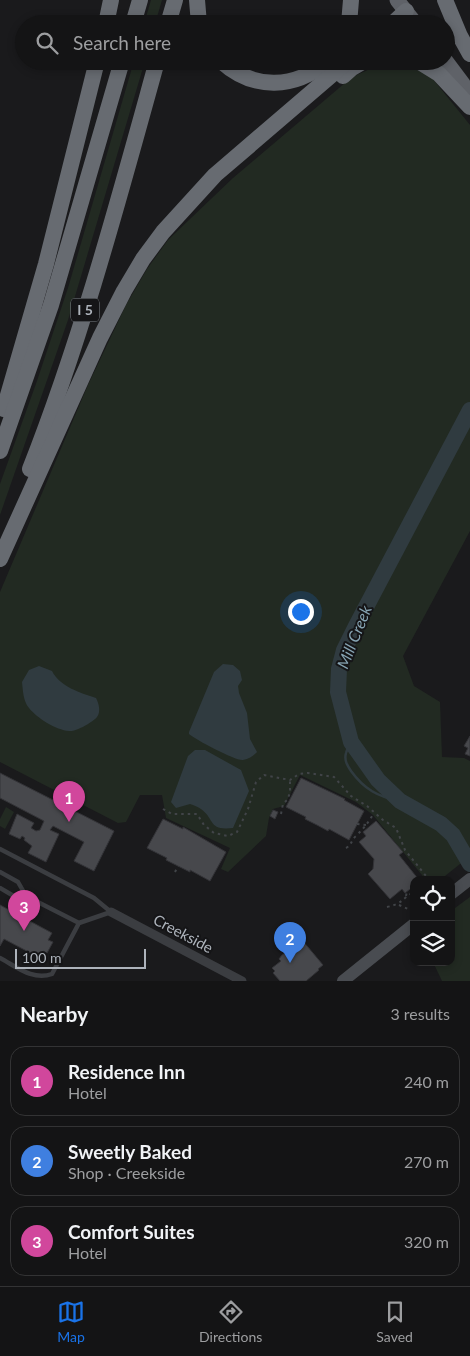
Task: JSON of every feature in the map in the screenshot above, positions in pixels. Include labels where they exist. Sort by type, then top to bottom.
[{"type":"highway","points":[[108,15],[111,0]]},
{"type":"highway","points":[[136,15],[140,0]]},
{"type":"highway","points":[[171,15],[175,0]]},
{"type":"highway","points":[[197,0],[198,15]]},
{"type":"highway","points":[[350,15],[351,0]]},
{"type":"highway","points":[[446,0],[452,15]]},
{"type":"highway","points":[[455,23],[470,54]]},
{"type":"highway","points":[[0,422],[17,369],[46,264],[95,70]]},
{"type":"highway","name":"I 5","points":[[0,452],[51,305],[119,70]]},
{"type":"highway","name":"I 5","points":[[0,554],[67,366],[94,281],[154,70]]},
{"type":"highway","points":[[234,70],[245,77],[275,83],[297,80],[317,70]]},
{"type":"highway","points":[[0,559],[100,338],[143,259],[163,232],[215,175],[338,70]]},
{"type":"highway","points":[[215,175],[238,164],[350,70]]},
{"type":"highway","points":[[433,70],[439,74],[470,107]]},
{"type":"highway","points":[[453,70],[470,93]]},
{"type":"main road","points":[[455,891],[470,879]]},
{"type":"main road","points":[[343,981],[410,927]]},
{"type":"street","name":"Creekside","points":[[111,912],[242,981]]},
{"type":"lane","points":[[0,849],[94,898],[111,912]]},
{"type":"lane","points":[[0,872],[18,882],[26,896]]},
{"type":"lane","points":[[0,888],[12,895],[26,896],[79,923]]},
{"type":"lane","points":[[0,958],[36,977],[52,974],[79,923],[111,912]]},
{"type":"path","points":[[162,809],[172,814],[197,814],[209,830],[219,836],[228,836],[237,832],[248,809],[256,782],[264,775],[286,780],[290,780],[299,774],[308,773],[334,777],[351,796],[396,828],[405,850],[426,876]]},
{"type":"path","points":[[281,814],[283,804],[291,794],[290,780]]},
{"type":"path","points":[[346,848],[368,826],[374,813]]},
{"type":"path","points":[[357,824],[368,826]]},
{"type":"path","points":[[175,872],[178,866]]},
{"type":"path","points":[[399,905],[406,896],[407,891]]},
{"type":"path","points":[[406,896],[410,894]]},
{"type":"path","points":[[388,907],[399,905],[408,909]]},
{"type":"shaded area","points":[[151,0],[162,0],[158,15],[147,15]]},
{"type":"shaded area","points":[[131,70],[142,70],[68,320],[0,515],[0,484],[68,288]]},
{"type":"shaded area","points":[[368,70],[417,70],[428,73],[470,125],[470,531],[403,656],[414,686],[440,702],[442,757],[464,758],[470,761],[470,856],[445,876],[423,876],[373,815],[356,802],[300,775],[284,806],[273,809],[269,818],[266,836],[228,872],[221,869],[230,848],[166,818],[162,795],[140,795],[126,822],[118,823],[0,762],[0,592],[88,385],[126,305],[147,269],[168,240],[233,178],[352,77]]},
{"type":"shaded area","points":[[223,664],[233,665],[240,671],[242,680],[238,686],[239,693],[247,713],[250,739],[257,752],[245,760],[225,754],[189,734],[214,672]]},
{"type":"shaded area","points":[[39,666],[52,671],[60,681],[71,689],[96,698],[99,708],[97,717],[76,730],[69,731],[53,726],[37,716],[26,702],[22,682],[29,670]]},
{"type":"shaded area","points":[[195,750],[205,750],[241,770],[249,791],[233,828],[219,828],[201,809],[194,805],[190,804],[176,808],[171,802],[188,756]]},
{"type":"shaded area","points":[[6,807],[14,812],[5,829],[0,826],[0,819]]},
{"type":"shaded area","points":[[470,897],[470,981],[442,981],[435,966],[455,966],[455,908]]},
{"type":"building","points":[[470,736],[470,756],[465,754],[468,748],[464,746]]},
{"type":"building","points":[[0,773],[114,831],[94,871],[74,861],[84,842],[53,826],[50,830],[59,834],[46,862],[28,853],[32,846],[24,840],[25,838],[22,836],[20,839],[9,834],[17,814],[34,823],[31,828],[36,831],[40,830],[44,821],[0,798]]},
{"type":"building","points":[[301,778],[345,799],[364,811],[349,840],[305,819],[306,817],[286,807]]},
{"type":"building","points":[[273,810],[278,812],[275,819],[270,816]]},
{"type":"building","points":[[163,819],[183,829],[183,827],[226,852],[210,881],[166,860],[167,858],[147,848]]},
{"type":"building","points":[[376,821],[403,852],[399,855],[416,876],[410,876],[410,889],[405,893],[402,889],[390,899],[368,874],[373,869],[374,859],[359,842],[366,836],[363,832]]},
{"type":"building","points":[[0,905],[52,933],[48,940],[53,942],[47,953],[43,951],[40,958],[4,939],[0,946]]},
{"type":"building","points":[[302,940],[323,965],[306,981],[280,981],[273,973],[275,971],[272,968],[281,961],[279,959],[282,955]]},
{"type":"waterway","name":"Mill Creek","points":[[470,410],[344,650],[339,669],[338,692],[351,742],[378,780],[400,801],[441,824],[453,835],[470,864]]},
{"type":"waterway","points":[[351,742],[345,756],[348,767],[356,777],[372,791],[400,801]]},
{"type":"place","name":"Residence Inn","points":[[69,822]]},
{"type":"place","name":"Comfort Suites","points":[[24,931]]},
{"type":"place","name":"Sweetly Baked","points":[[290,963]]}]
